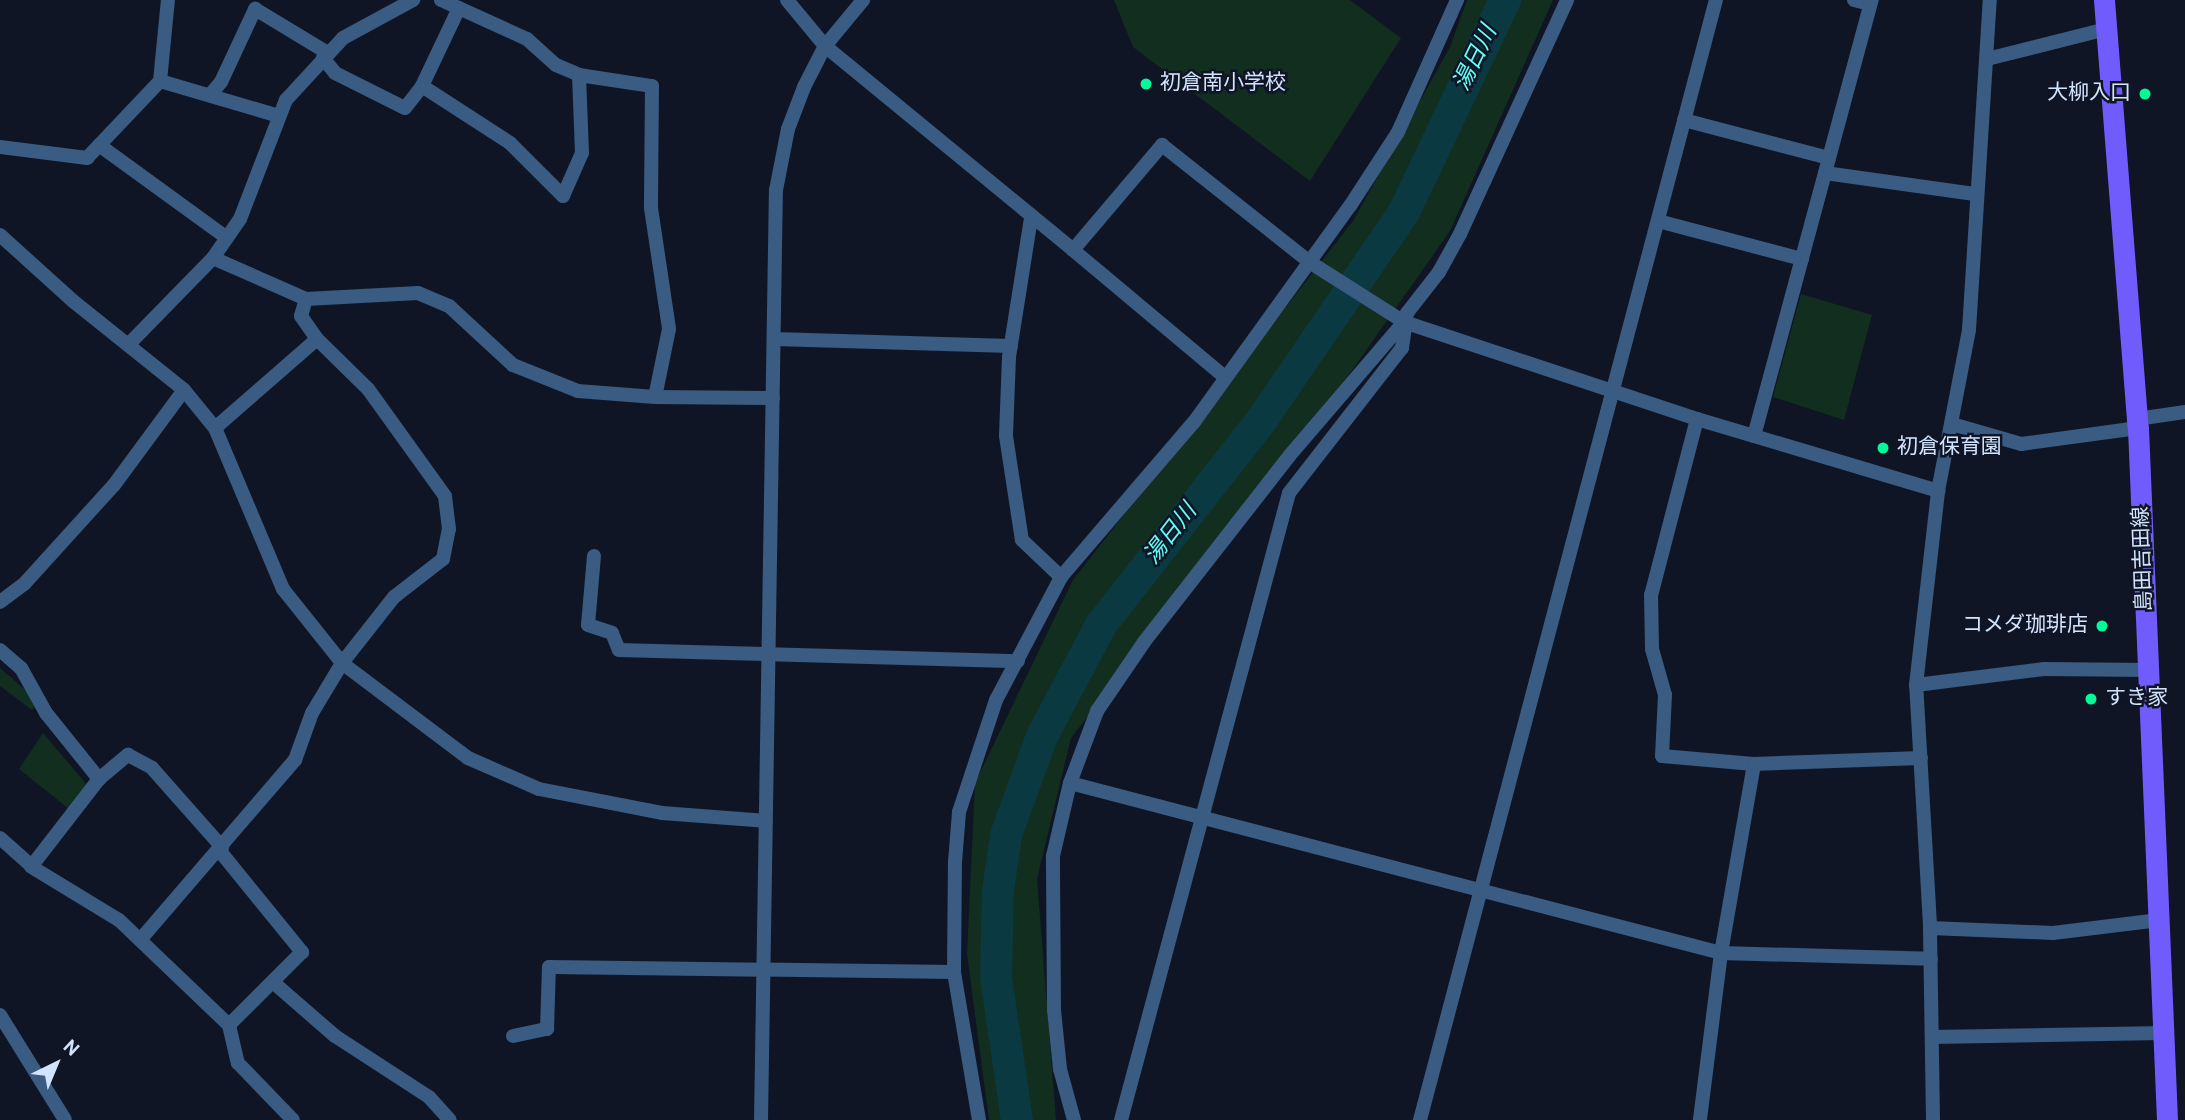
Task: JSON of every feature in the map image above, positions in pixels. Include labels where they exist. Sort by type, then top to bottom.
[{"type":"main road","name":"島田吉田線","points":[[2104,0],[2138,424],[2167,1120]]},
{"type":"street","points":[[0,147],[87,158],[160,81],[168,0]]},
{"type":"street","points":[[130,343],[213,258],[240,219],[286,100],[343,38],[413,0]]},
{"type":"street","points":[[441,0],[527,39],[556,65],[579,75],[652,86],[651,208],[669,330],[654,397]]},
{"type":"street","points":[[787,0],[825,46],[1225,377]]},
{"type":"street","points":[[761,1120],[760,970],[766,821],[776,190],[788,129],[825,46],[863,0]]},
{"type":"street","points":[[979,1120],[954,972],[959,812],[996,700],[1061,577],[1194,422],[1225,377],[1315,265],[1398,132],[1457,0]]},
{"type":"street","points":[[1074,1120],[1060,1069],[1052,935],[1053,856],[1070,783],[1097,711],[1144,642],[1400,320],[1460,234],[1567,0]]},
{"type":"street","points":[[1420,1120],[1716,0]]},
{"type":"street","points":[[1754,436],[1871,2],[1854,0]]},
{"type":"street","points":[[1933,1120],[1930,929],[1916,685],[1938,491],[1969,330],[1975,194],[1990,0]]},
{"type":"street","points":[[210,95],[221,82],[255,9],[325,55],[335,73],[405,108],[422,86],[459,8]]},
{"type":"street","points":[[1987,59],[2106,29]]},
{"type":"street","points":[[422,86],[510,143],[563,196],[582,153],[579,75]]},
{"type":"street","points":[[160,81],[279,116]]},
{"type":"street","points":[[1684,120],[1829,158]]},
{"type":"street","points":[[99,145],[227,238]]},
{"type":"street","points":[[1073,250],[1162,145],[1315,265],[1400,320],[1614,393],[1938,491]]},
{"type":"street","points":[[1825,173],[1975,194]]},
{"type":"street","points":[[1031,218],[1011,346],[1006,436],[1022,540],[1061,577]]},
{"type":"street","points":[[1658,221],[1801,259]]},
{"type":"street","points":[[0,235],[73,301],[130,343],[184,390],[215,428],[283,589],[342,663],[468,758],[539,789],[662,813],[766,821]]},
{"type":"street","points":[[213,258],[306,299],[418,293],[449,306],[513,365],[578,391],[654,397],[773,398]]},
{"type":"street","points":[[139,940],[295,760],[312,713],[342,663],[394,597],[443,559],[449,529],[445,496],[427,465],[368,389],[317,339],[301,316],[306,299]]},
{"type":"street","points":[[1121,1120],[1289,493],[1402,348],[1400,320]]},
{"type":"street","points":[[215,428],[317,339]]},
{"type":"street","points":[[774,339],[1011,346]]},
{"type":"street","points":[[0,602],[25,583],[114,485],[184,390]]},
{"type":"street","points":[[1952,424],[2021,444],[2138,424],[2185,412]]},
{"type":"street","points":[[1697,419],[1651,595],[1652,649],[1665,695],[1662,756],[1754,764],[1921,758]]},
{"type":"street","points":[[594,556],[588,625],[612,634],[620,650],[1018,661]]},
{"type":"street","points":[[0,650],[21,668],[46,713],[99,779]]},
{"type":"street","points":[[1916,685],[2044,669],[2149,670]]},
{"type":"street","points":[[32,867],[99,779],[128,755],[152,768],[221,848],[302,951],[274,984],[229,1025]]},
{"type":"street","points":[[1700,1120],[1721,953],[1754,764]]},
{"type":"street","points":[[1070,783],[1721,953],[1931,959]]},
{"type":"street","points":[[0,838],[32,867],[119,920],[229,1025],[238,1063],[293,1120]]},
{"type":"street","points":[[1930,929],[2053,933],[2159,920]]},
{"type":"street","points":[[513,1036],[547,1029],[549,967],[954,972]]},
{"type":"street","points":[[274,984],[335,1035],[429,1097],[450,1120]]},
{"type":"street","points":[[0,1015],[65,1120]]},
{"type":"street","points":[[1933,1037],[2164,1033]]},
{"type":"green space","points":[[1114,0],[1350,0],[1401,38],[1310,181],[1133,47]]},
{"type":"green space","points":[[1467,0],[1553,0],[1450,231],[1303,440],[1071,738],[1037,879],[1056,1120],[989,1120],[967,954],[975,783],[1073,580],[1353,221],[1450,47]]},
{"type":"green space","points":[[1801,294],[1872,315],[1844,420],[1773,397]]},
{"type":"green space","points":[[0,668],[39,702],[32,710],[0,686]]},
{"type":"green space","points":[[43,733],[88,786],[69,809],[19,769]]},
{"type":"waterway","name":"湯日川","points":[[1017,1120],[996,977],[998,891],[1006,835],[1042,736],[1101,625],[1261,421],[1404,212],[1505,0]]},
{"type":"place","name":"初倉南小学校","points":[[1146,84]]},
{"type":"place","name":"大柳入口","points":[[2145,94]]},
{"type":"place","name":"初倉保育園","points":[[1883,448]]},
{"type":"place","name":"コメダ珈琲店","points":[[2102,626]]},
{"type":"place","name":"すき家","points":[[2091,699]]}]
